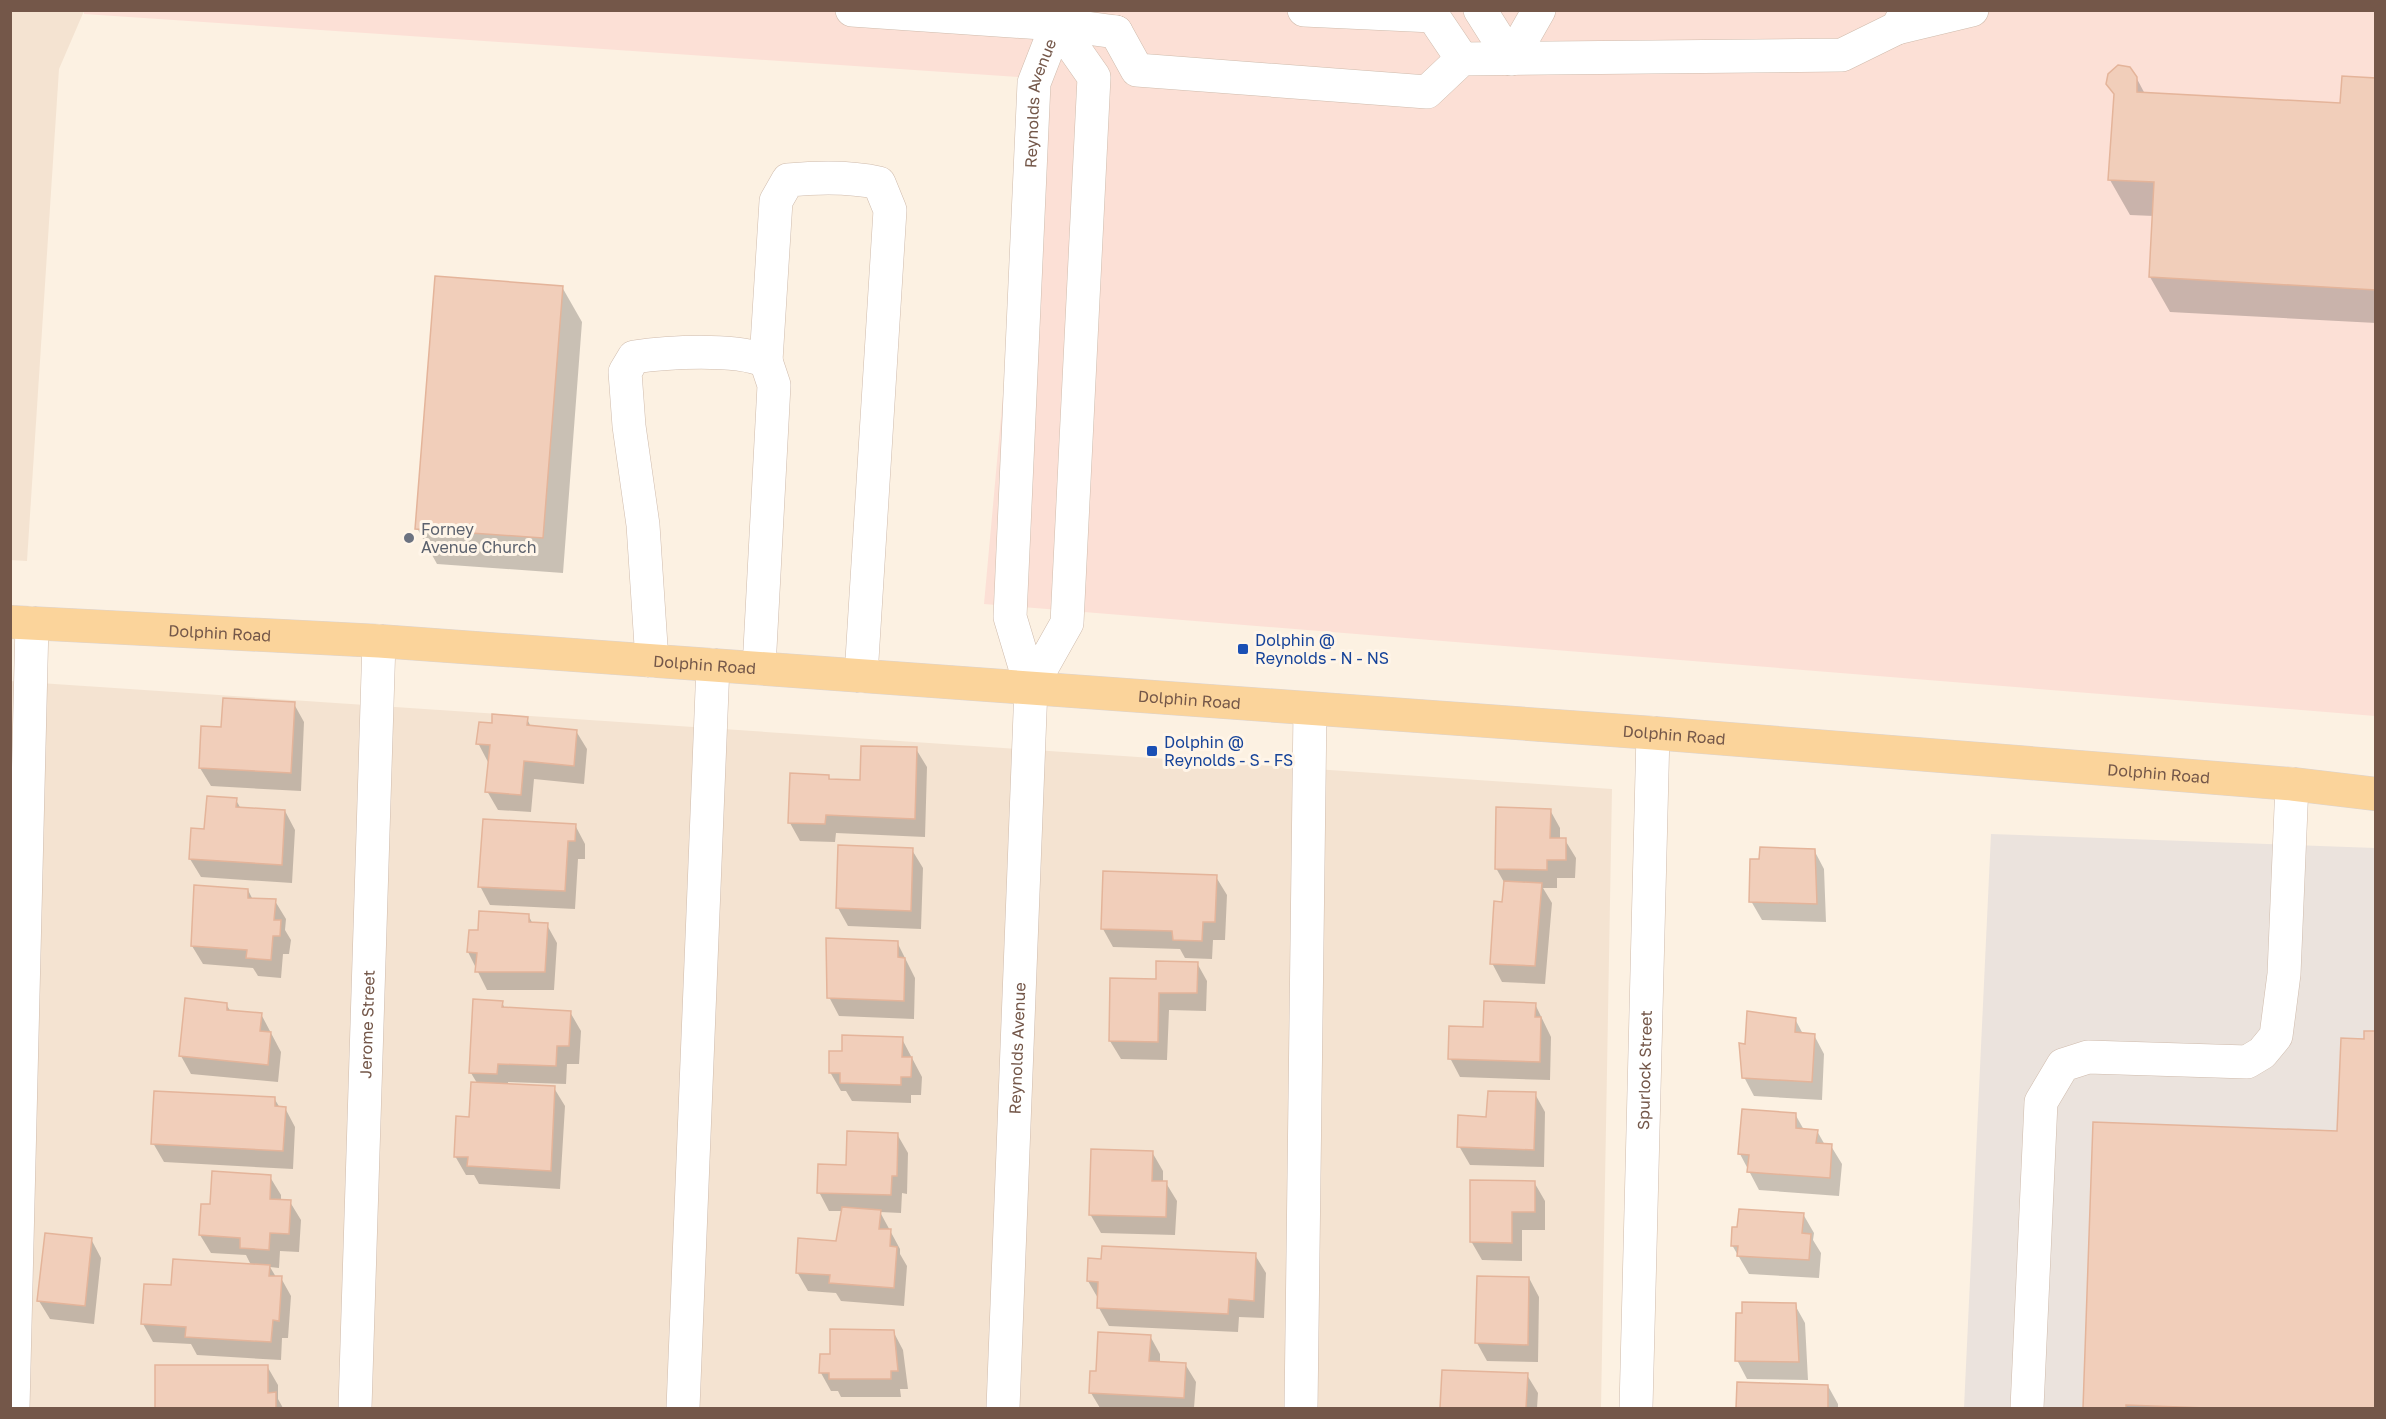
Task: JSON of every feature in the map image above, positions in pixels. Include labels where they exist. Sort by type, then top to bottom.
[{"type":"main road","name":"Dolphin Road","points":[[21,623],[380,640],[1653,733],[2373,792]]},
{"type":"street","points":[[852,10],[1057,24],[1124,21],[1137,70],[1427,92],[1462,59],[1842,55],[1902,19],[1972,10]]},
{"type":"street","points":[[1304,10],[1433,16],[1462,59]]},
{"type":"street","points":[[1479,10],[1511,59]]},
{"type":"street","points":[[1511,59],[1539,10]]},
{"type":"street","name":"Reynolds Avenue","points":[[1031,687],[1067,623],[1094,77],[1057,24]]},
{"type":"street","name":"Reynolds Avenue","points":[[1003,1408],[1031,687],[1010,617],[1034,83],[1057,24]]},
{"type":"street","points":[[759,669],[776,201],[788,180],[816,177],[858,178],[879,183],[890,210],[861,676]]},
{"type":"street","points":[[652,661],[643,525],[629,426],[625,372],[634,357],[667,352],[753,355],[770,373]]},
{"type":"street","points":[[12,1408],[21,623]]},
{"type":"street","name":"Jerome Street","points":[[355,1408],[380,640]]},
{"type":"street","points":[[682,1408],[713,665]]},
{"type":"street","points":[[1301,1408],[1310,709]]},
{"type":"street","name":"Spurlock Street","points":[[1636,1408],[1653,733]]},
{"type":"street","points":[[2027,1408],[2042,1102],[2063,1065],[2088,1057],[2247,1062],[2262,1053],[2276,1036],[2284,974],[2292,784]]},
{"type":"shaded area","points":[[11,10],[84,11],[59,69],[27,561],[10,560]]},
{"type":"shaded area","points":[[84,10],[2375,11],[2375,716],[984,604],[1032,78],[84,14]]},
{"type":"shaded area","points":[[10,681],[1612,789],[1601,1408],[11,1408]]},
{"type":"shaded area","points":[[1991,834],[2375,848],[2375,1408],[1964,1408]]},
{"type":"building","points":[[2118,65],[2130,67],[2137,77],[2137,92],[2340,103],[2342,76],[2376,78],[2376,290],[2149,277],[2154,182],[2108,180],[2114,94],[2106,84],[2108,74]]},
{"type":"building","points":[[435,276],[563,286],[543,538],[415,529]]},
{"type":"building","points":[[223,698],[295,702],[291,773],[199,768],[201,726],[221,727]]},
{"type":"building","points":[[492,714],[528,717],[527,725],[577,730],[574,766],[524,761],[521,795],[485,792],[490,745],[476,744],[479,722],[492,723]]},
{"type":"building","points":[[861,746],[917,747],[915,819],[826,815],[825,824],[788,823],[790,773],[829,775],[829,779],[860,780]]},
{"type":"building","points":[[207,796],[237,798],[236,807],[285,810],[282,865],[189,859],[191,828],[204,829]]},
{"type":"building","points":[[1496,807],[1551,809],[1550,838],[1566,838],[1566,860],[1547,860],[1547,870],[1495,869]]},
{"type":"building","points":[[483,819],[576,824],[575,841],[568,841],[565,891],[478,887]]},
{"type":"building","points":[[838,845],[913,848],[911,911],[836,908]]},
{"type":"building","points":[[1760,847],[1815,849],[1817,904],[1749,902],[1750,859],[1759,859]]},
{"type":"building","points":[[1103,871],[1217,875],[1215,922],[1203,922],[1202,941],[1173,940],[1172,931],[1101,929]]},
{"type":"building","points":[[1504,881],[1542,883],[1535,966],[1490,964],[1494,901],[1502,902]]},
{"type":"building","points":[[194,885],[248,889],[248,898],[276,899],[274,920],[281,920],[280,936],[273,936],[271,960],[246,958],[247,950],[191,946]]},
{"type":"building","points":[[479,911],[529,914],[529,922],[548,923],[545,972],[475,972],[477,953],[467,952],[469,930],[478,930]]},
{"type":"building","points":[[826,938],[898,941],[898,957],[905,958],[904,1001],[827,998]]},
{"type":"building","points":[[1156,961],[1198,962],[1197,993],[1159,993],[1158,1042],[1109,1041],[1110,978],[1156,979]]},
{"type":"building","points":[[185,998],[227,1003],[227,1010],[262,1013],[260,1031],[271,1032],[268,1065],[179,1056]]},
{"type":"building","points":[[473,999],[503,1001],[502,1007],[571,1011],[569,1046],[557,1046],[556,1066],[498,1064],[497,1074],[469,1073]]},
{"type":"building","points":[[1484,1001],[1536,1003],[1535,1017],[1541,1017],[1540,1062],[1448,1059],[1449,1026],[1483,1027]]},
{"type":"building","points":[[1747,1011],[1796,1018],[1795,1032],[1815,1034],[1812,1082],[1742,1078],[1739,1043],[1745,1044]]},
{"type":"building","points":[[2364,1031],[2376,1031],[2376,1408],[2207,1408],[2126,1405],[2126,1408],[2083,1408],[2093,1122],[2337,1131],[2341,1038],[2364,1039]]},
{"type":"building","points":[[842,1035],[903,1037],[902,1057],[912,1057],[911,1077],[901,1077],[901,1085],[840,1083],[840,1073],[829,1073],[829,1051],[842,1051]]},
{"type":"building","points":[[471,1082],[555,1086],[551,1171],[467,1166],[468,1157],[454,1157],[456,1116],[469,1117]]},
{"type":"building","points":[[154,1091],[275,1097],[275,1106],[286,1107],[283,1151],[151,1144]]},
{"type":"building","points":[[1488,1091],[1536,1092],[1534,1150],[1457,1147],[1458,1115],[1486,1117]]},
{"type":"building","points":[[1742,1109],[1796,1113],[1796,1128],[1818,1130],[1816,1143],[1832,1144],[1830,1178],[1747,1172],[1749,1155],[1738,1154]]},
{"type":"building","points":[[847,1131],[898,1133],[897,1176],[892,1176],[891,1195],[817,1193],[818,1164],[846,1165]]},
{"type":"building","points":[[1091,1149],[1153,1151],[1152,1181],[1167,1181],[1166,1217],[1089,1215]]},
{"type":"building","points":[[212,1171],[271,1175],[270,1199],[291,1200],[289,1234],[270,1233],[269,1250],[240,1248],[240,1238],[199,1235],[201,1204],[210,1204]]},
{"type":"building","points":[[1470,1180],[1535,1181],[1535,1212],[1512,1212],[1512,1243],[1470,1242]]},
{"type":"building","points":[[842,1207],[881,1210],[879,1229],[891,1229],[890,1246],[897,1247],[894,1288],[829,1283],[830,1275],[796,1273],[798,1238],[836,1241]]},
{"type":"building","points":[[1739,1209],[1804,1213],[1802,1233],[1811,1234],[1809,1260],[1737,1256],[1738,1246],[1731,1246],[1732,1227],[1737,1227]]},
{"type":"building","points":[[45,1233],[92,1238],[85,1306],[37,1301]]},
{"type":"building","points":[[1102,1246],[1256,1253],[1254,1301],[1229,1299],[1228,1314],[1097,1308],[1098,1282],[1087,1281],[1088,1258],[1101,1259]]},
{"type":"building","points":[[173,1259],[270,1265],[269,1276],[282,1276],[279,1321],[273,1320],[271,1342],[185,1337],[186,1327],[141,1324],[144,1284],[171,1285]]},
{"type":"building","points":[[1477,1276],[1529,1277],[1528,1345],[1475,1343]]},
{"type":"building","points":[[1742,1302],[1796,1303],[1799,1362],[1735,1361],[1736,1313],[1742,1313]]},
{"type":"building","points":[[830,1329],[894,1330],[898,1371],[891,1371],[891,1379],[829,1379],[829,1373],[819,1373],[820,1354],[830,1354]]},
{"type":"building","points":[[1098,1332],[1151,1335],[1149,1361],[1186,1363],[1184,1398],[1089,1393],[1090,1371],[1096,1371]]},
{"type":"building","points":[[155,1365],[268,1365],[268,1393],[276,1392],[276,1408],[155,1408]]},
{"type":"building","points":[[1442,1370],[1528,1373],[1526,1408],[1440,1408]]},
{"type":"building","points":[[1737,1382],[1828,1385],[1828,1408],[1736,1408]]},
{"type":"place","name":"Forney Avenue Church","points":[[409,538]]},
{"type":"place","name":"Dolphin @ Reynolds - N - NS","points":[[1243,649]]},
{"type":"place","name":"Dolphin @ Reynolds - S - FS","points":[[1152,751]]}]
